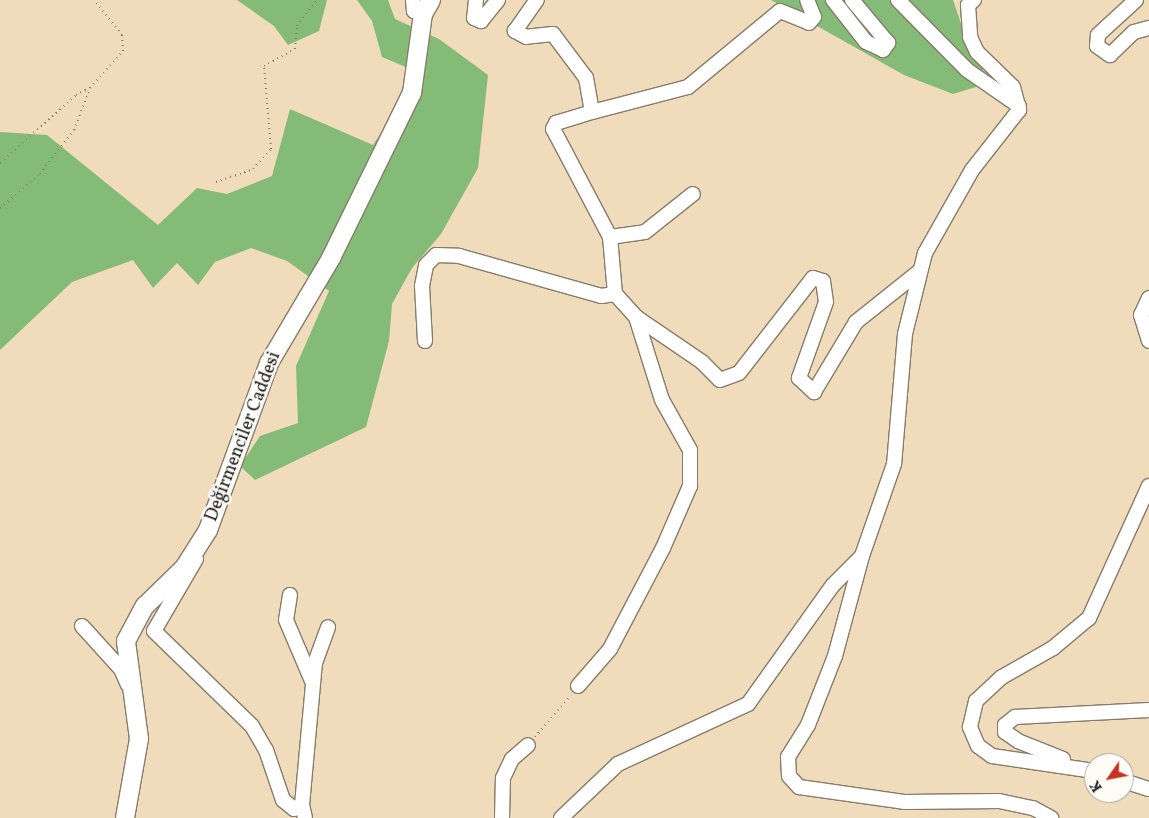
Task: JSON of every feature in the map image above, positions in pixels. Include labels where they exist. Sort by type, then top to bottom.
[{"type":"main road","name":"Değirmenciler Caddesi","points":[[125,818],[139,739],[126,641],[132,624],[184,568],[208,530],[269,363],[331,258],[412,93],[422,5]]},
{"type":"street","points":[[476,0],[474,18],[481,21],[498,0]]},
{"type":"street","points":[[537,0],[515,31],[526,37],[554,34],[565,46],[586,78],[592,112]]},
{"type":"street","points":[[807,0],[814,17],[809,23],[788,7],[780,11],[688,87],[556,123],[553,129],[610,236],[615,294],[636,317],[702,362],[720,380],[739,373],[813,278],[823,281],[826,302],[799,378],[814,392],[856,322],[920,271]]},
{"type":"street","points":[[833,0],[866,42],[883,50],[888,43],[852,0]]},
{"type":"street","points":[[898,0],[967,70],[1019,106]]},
{"type":"street","points":[[974,0],[968,6],[970,37],[977,52],[1012,88],[1019,106],[1013,122],[972,170],[925,253],[905,334],[894,464],[862,556],[836,656],[808,725],[788,757],[789,776],[799,787],[904,802],[999,801],[1033,808],[1051,818]]},
{"type":"street","points":[[1136,0],[1098,35],[1098,46],[1110,55],[1134,32],[1149,28]]},
{"type":"street","points":[[610,236],[645,232],[694,194]]},
{"type":"street","points":[[425,342],[422,286],[426,265],[436,255],[459,256],[601,296],[615,294]]},
{"type":"street","points":[[1149,298],[1141,315],[1149,341]]},
{"type":"street","points":[[578,686],[610,649],[663,548],[690,486],[690,450],[662,400],[636,317]]},
{"type":"street","points":[[1084,769],[992,756],[978,746],[970,727],[976,701],[1002,677],[1053,648],[1089,618],[1149,486]]},
{"type":"street","points":[[208,530],[188,577],[154,632],[252,726],[266,750],[284,800],[294,809],[304,812],[315,663],[328,627]]},
{"type":"street","points":[[561,818],[618,764],[748,704],[833,585],[862,556]]},
{"type":"street","points":[[290,595],[286,620],[314,686]]},
{"type":"street","points":[[82,626],[121,669],[132,693]]},
{"type":"street","points":[[1084,768],[1018,741],[1005,732],[1005,724],[1015,717],[1149,710]]},
{"type":"street","points":[[502,818],[503,778],[512,758],[528,745]]},
{"type":"street","points":[[1134,784],[1149,789]]},
{"type":"path","points":[[0,208],[40,174],[74,130],[90,88],[123,51],[122,35],[94,0]]},
{"type":"path","points":[[216,182],[253,169],[271,149],[264,66],[296,49],[297,26],[317,0]]},
{"type":"path","points":[[0,163],[76,95],[90,88]]},
{"type":"path","points":[[528,745],[578,686]]},
{"type":"green space","points":[[237,0],[327,0],[319,31],[288,45],[274,26]]},
{"type":"green space","points":[[357,0],[388,0],[395,19],[439,39],[488,75],[478,168],[441,234],[412,268],[392,304],[389,341],[366,427],[255,480],[240,466],[260,436],[298,423],[296,366],[329,291],[287,261],[251,248],[215,262],[198,285],[177,263],[153,288],[133,260],[72,282],[0,350],[0,132],[47,135],[158,225],[197,188],[227,194],[272,176],[290,109],[373,145],[396,110],[408,68],[382,57],[372,21]]},
{"type":"green space","points":[[771,0],[953,0],[969,47],[983,70],[976,87],[953,94],[904,75]]}]
